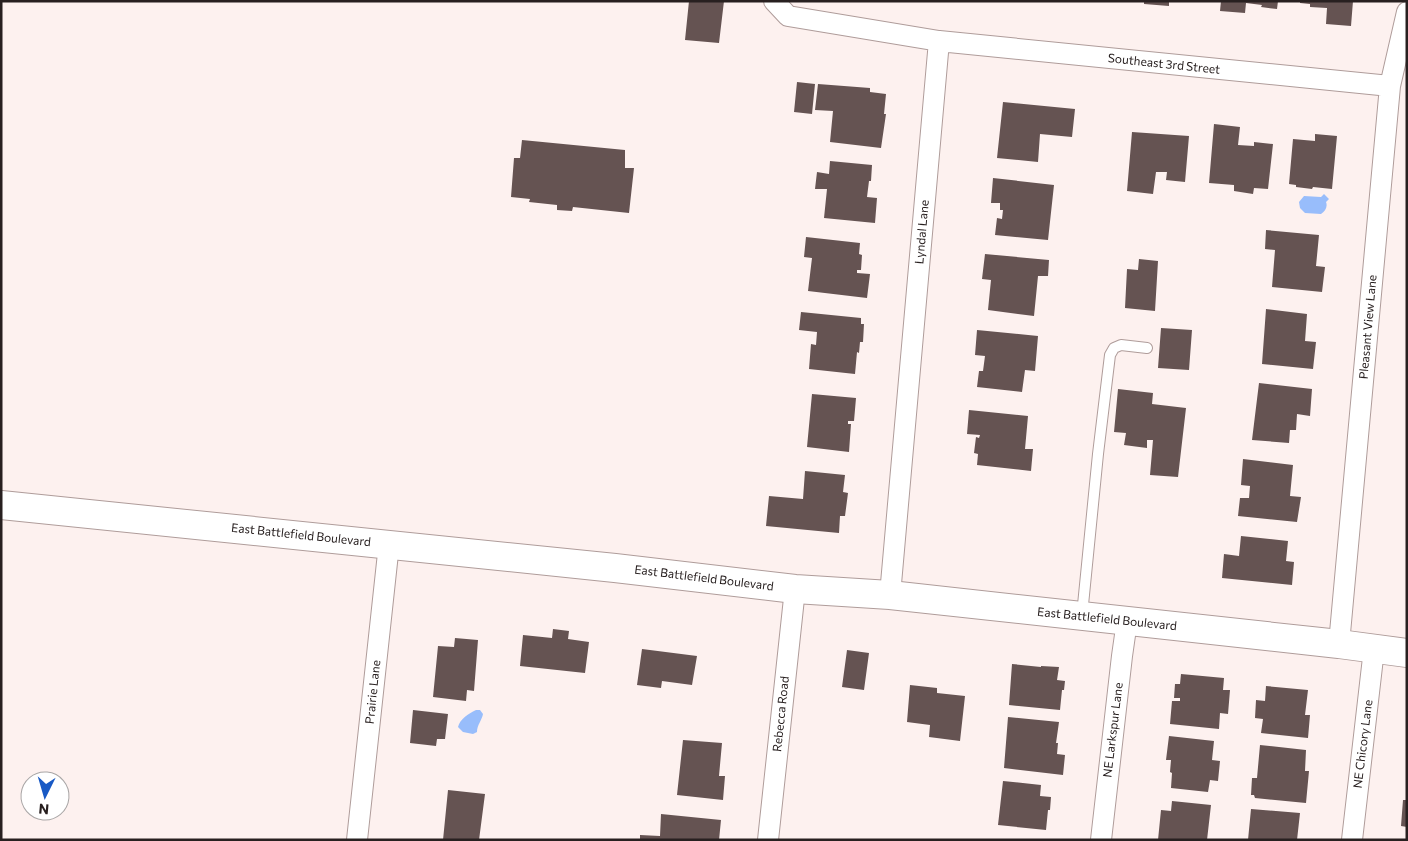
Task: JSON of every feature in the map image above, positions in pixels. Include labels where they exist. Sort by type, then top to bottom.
[{"type":"street","points":[[774,1],[788,16],[939,42]]},
{"type":"street","name":"Pleasant View Lane","points":[[1339,644],[1390,86],[1407,12]]},
{"type":"street","name":"Southeast 3rd Street","points":[[939,42],[1390,86]]},
{"type":"street","name":"Lyndal Lane","points":[[890,595],[939,42]]},
{"type":"street","name":"East Battlefield Boulevard","points":[[1,504],[615,568],[795,589],[890,595],[1407,653]]},
{"type":"street","name":"Prairie Lane","points":[[357,840],[389,544]]},
{"type":"street","name":"Rebecca Road","points":[[768,840],[795,589]]},
{"type":"street","name":"NE Larkspur Lane","points":[[1100,840],[1127,621]]},
{"type":"street","name":"NE Chicory Lane","points":[[1352,840],[1374,649]]},
{"type":"lane","points":[[1082,616],[1110,356],[1114,348],[1121,345],[1147,348]]},
{"type":"water","points":[[1324,194],[1329,199],[1326,202],[1326,209],[1321,214],[1305,213],[1300,208],[1299,202],[1304,196],[1321,197]]},
{"type":"water","points":[[480,710],[483,714],[477,732],[473,734],[463,732],[458,727],[467,715]]},
{"type":"building","points":[[689,1],[724,1],[719,43],[685,40]]},
{"type":"building","points":[[1144,1],[1169,1],[1169,6],[1144,4]]},
{"type":"building","points":[[1221,1],[1278,1],[1277,9],[1246,3],[1245,13],[1220,11]]},
{"type":"building","points":[[1300,1],[1353,1],[1351,26],[1326,24],[1327,8],[1310,7],[1310,4],[1300,3]]},
{"type":"building","points":[[797,82],[815,84],[812,114],[794,112]]},
{"type":"building","points":[[818,84],[870,88],[870,92],[886,94],[884,114],[886,114],[881,148],[830,142],[833,111],[815,110]]},
{"type":"building","points":[[1003,102],[1075,109],[1072,137],[1040,134],[1038,162],[997,158]]},
{"type":"building","points":[[1214,124],[1240,127],[1238,145],[1254,146],[1254,142],[1273,144],[1268,189],[1254,188],[1253,194],[1234,191],[1234,185],[1209,183]]},
{"type":"building","points":[[1132,132],[1189,136],[1185,182],[1166,180],[1167,172],[1156,172],[1153,194],[1127,191]]},
{"type":"building","points":[[1315,134],[1337,136],[1332,189],[1313,187],[1312,189],[1289,184],[1293,139],[1315,141]]},
{"type":"building","points":[[522,140],[625,150],[625,168],[634,168],[629,213],[573,207],[572,211],[557,210],[557,205],[529,202],[530,199],[511,197],[514,158],[520,158]]},
{"type":"building","points":[[830,161],[872,165],[867,197],[877,198],[875,223],[824,218],[827,189],[815,189],[817,172],[829,174]]},
{"type":"building","points":[[993,178],[1054,185],[1048,240],[995,235],[997,218],[1002,219],[1003,210],[1000,210],[1000,203],[991,203]]},
{"type":"building","points":[[1266,230],[1319,235],[1316,266],[1325,267],[1322,292],[1272,287],[1275,250],[1265,249]]},
{"type":"building","points":[[806,237],[860,243],[859,254],[862,255],[861,270],[857,270],[857,273],[870,274],[867,298],[808,291],[812,258],[804,257]]},
{"type":"building","points":[[985,254],[1049,260],[1048,276],[1038,276],[1034,316],[988,310],[991,280],[982,279]]},
{"type":"building","points":[[1139,259],[1158,261],[1155,311],[1125,308],[1127,269],[1138,270]]},
{"type":"building","points":[[1266,309],[1307,314],[1305,341],[1316,342],[1313,369],[1262,364]]},
{"type":"building","points":[[801,312],[861,318],[861,324],[864,324],[863,342],[860,342],[859,353],[857,352],[855,374],[809,369],[811,344],[816,345],[817,332],[799,330]]},
{"type":"building","points":[[1161,328],[1192,330],[1189,370],[1158,368]]},
{"type":"building","points":[[977,330],[1038,336],[1035,371],[1025,370],[1022,392],[977,387],[979,371],[983,371],[985,356],[975,355]]},
{"type":"building","points":[[1259,383],[1312,389],[1310,416],[1297,414],[1296,430],[1290,430],[1289,443],[1252,440]]},
{"type":"building","points":[[1118,389],[1153,393],[1152,404],[1186,408],[1178,477],[1150,475],[1153,440],[1147,440],[1147,448],[1124,445],[1126,433],[1114,432]]},
{"type":"building","points":[[812,394],[856,398],[854,421],[848,421],[848,424],[851,424],[849,452],[807,447]]},
{"type":"building","points":[[969,410],[1028,416],[1025,449],[1033,449],[1031,471],[977,465],[978,454],[974,453],[976,437],[979,438],[980,435],[967,434]]},
{"type":"building","points":[[1243,459],[1293,465],[1290,496],[1301,497],[1297,522],[1238,516],[1240,498],[1249,498],[1250,486],[1241,485]]},
{"type":"building","points":[[805,471],[845,475],[843,492],[848,493],[845,516],[840,516],[839,533],[766,526],[769,496],[803,499]]},
{"type":"building","points":[[1241,536],[1288,541],[1286,561],[1294,562],[1292,585],[1222,578],[1224,554],[1239,556]]},
{"type":"building","points":[[553,629],[569,631],[568,639],[589,642],[585,673],[520,666],[523,635],[552,638]]},
{"type":"building","points":[[455,638],[478,640],[474,691],[467,690],[466,701],[433,697],[438,646],[454,647]]},
{"type":"building","points":[[642,649],[697,656],[692,685],[662,681],[661,688],[637,685]]},
{"type":"building","points":[[847,650],[869,653],[864,690],[842,687]]},
{"type":"building","points":[[1012,664],[1059,667],[1057,680],[1065,681],[1060,710],[1009,705]]},
{"type":"building","points":[[1181,674],[1224,678],[1223,690],[1230,690],[1228,714],[1220,713],[1219,729],[1170,724],[1172,701],[1180,701],[1180,698],[1174,698],[1175,684],[1180,684]]},
{"type":"building","points":[[910,685],[937,688],[937,693],[965,696],[960,741],[929,737],[930,725],[907,722]]},
{"type":"building","points":[[1266,686],[1308,690],[1305,715],[1310,715],[1308,738],[1261,733],[1263,719],[1255,718],[1256,700],[1265,701]]},
{"type":"building","points":[[413,710],[448,714],[445,739],[437,739],[436,746],[410,743]]},
{"type":"building","points":[[1008,717],[1059,722],[1056,743],[1058,743],[1057,754],[1065,755],[1063,775],[1004,768]]},
{"type":"building","points":[[1169,736],[1214,741],[1212,760],[1220,761],[1218,781],[1210,780],[1208,792],[1171,788],[1171,760],[1166,760]]},
{"type":"building","points":[[683,740],[722,743],[719,776],[725,776],[723,800],[677,795]]},
{"type":"building","points":[[1260,745],[1306,750],[1305,771],[1309,771],[1306,803],[1255,798],[1254,795],[1251,795],[1252,778],[1257,778]]},
{"type":"building","points":[[1003,781],[1041,785],[1040,796],[1051,797],[1046,830],[998,825]]},
{"type":"building","points":[[448,790],[485,794],[479,840],[443,840]]},
{"type":"building","points":[[1403,800],[1407,800],[1407,827],[1401,826]]},
{"type":"building","points":[[1172,801],[1211,805],[1207,840],[1158,840],[1161,810],[1171,811]]},
{"type":"building","points":[[1251,809],[1300,813],[1297,840],[1248,840]]},
{"type":"building","points":[[661,814],[721,820],[719,840],[640,840],[640,835],[660,836]]}]
